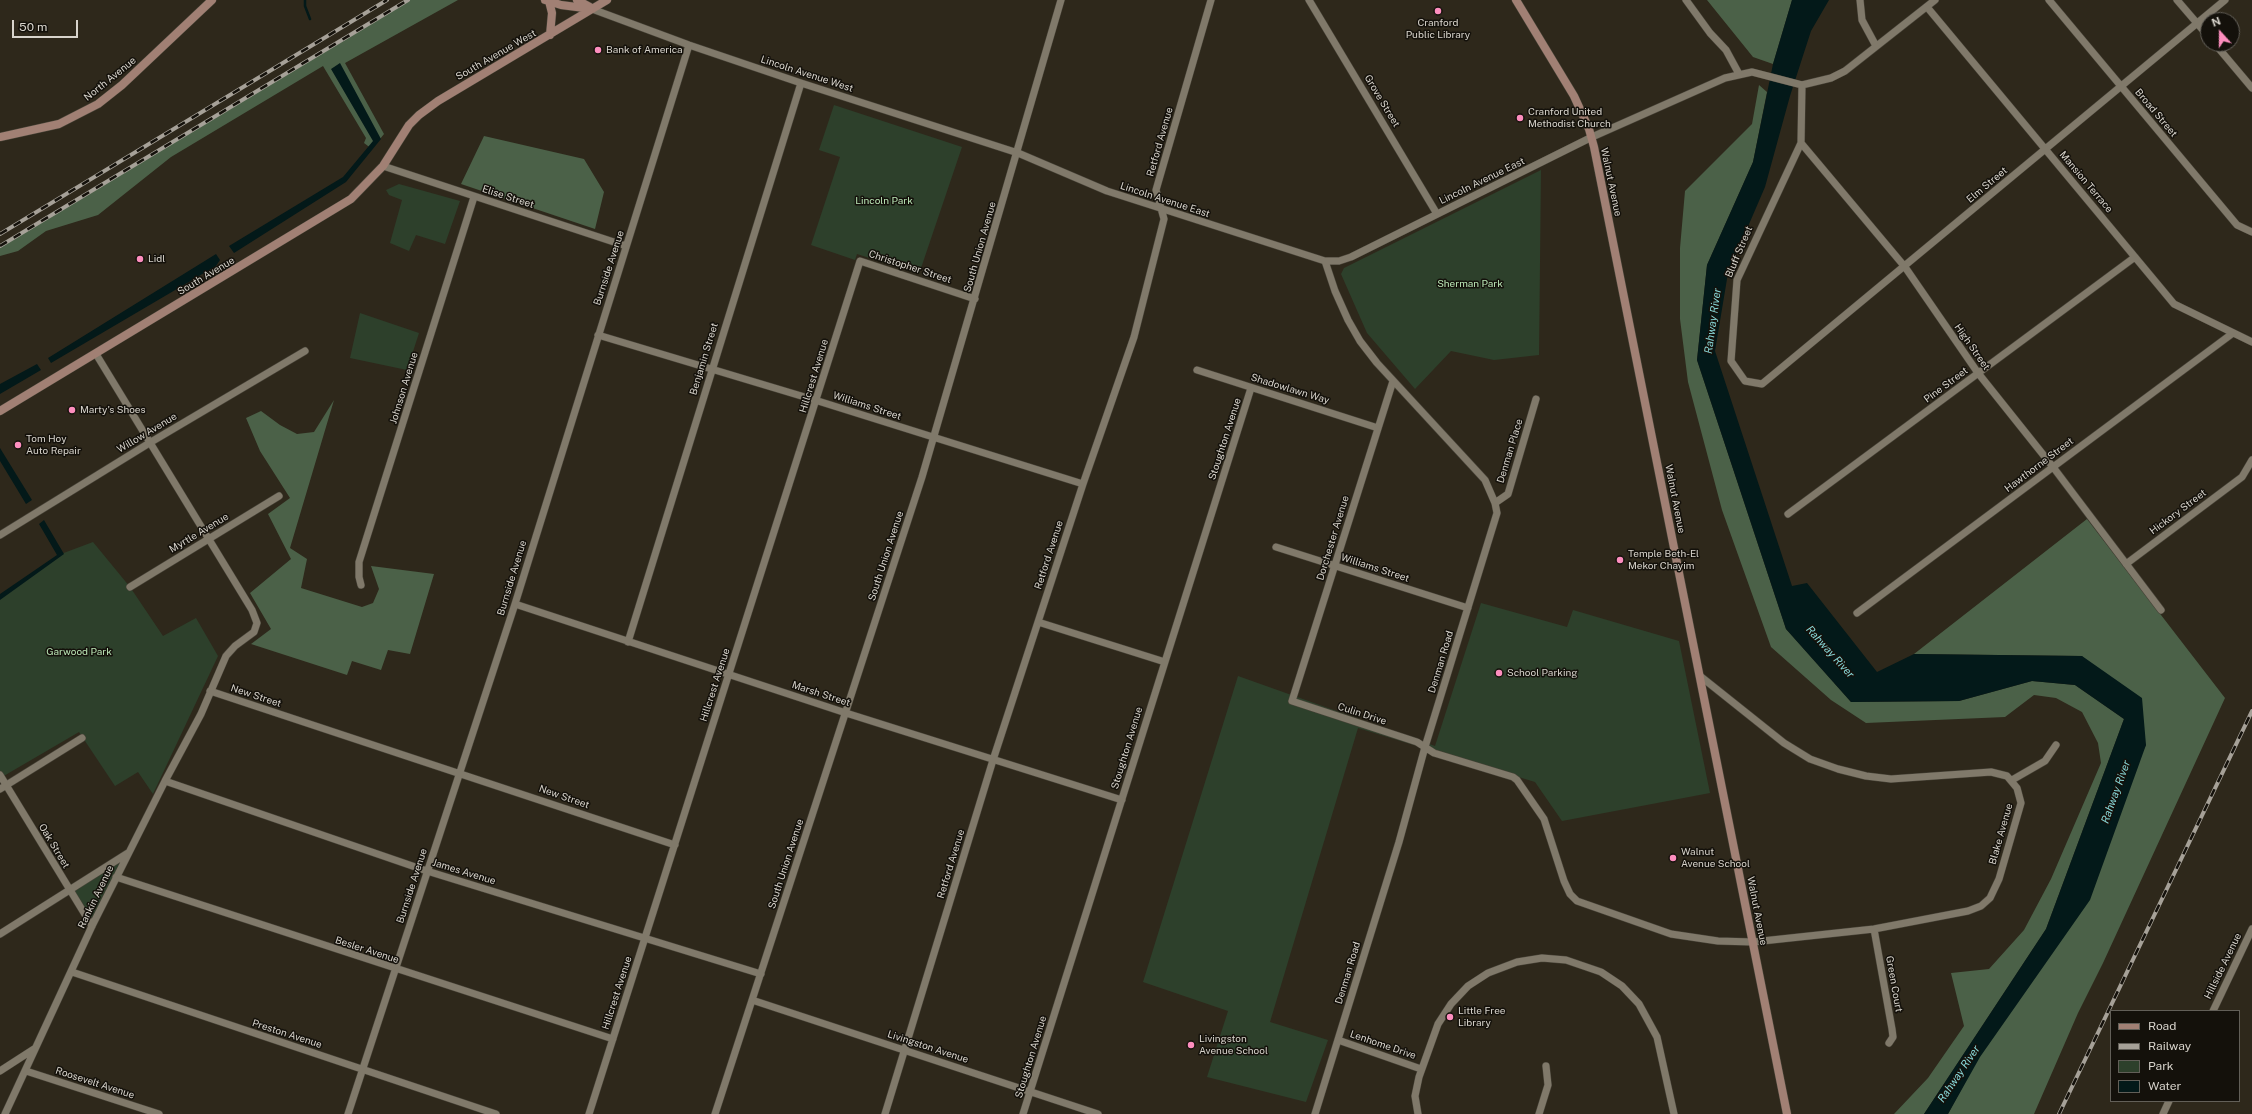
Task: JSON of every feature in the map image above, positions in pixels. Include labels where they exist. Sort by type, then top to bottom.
[{"type":"street","name":"North Avenue","points":[[0,137],[60,124],[78,116],[98,104],[122,85],[212,0]]},
{"type":"street","name":"Lincoln Avenue West","points":[[547,0],[561,5],[592,9]]},
{"type":"street","points":[[547,0],[552,13],[550,35]]},
{"type":"street","name":"Lincoln Avenue West","points":[[577,0],[592,9],[690,45],[801,83],[1018,153]]},
{"type":"street","name":"South Avenue West","points":[[402,136],[419,115],[438,101],[607,0]]},
{"type":"street","name":"South Union Avenue","points":[[715,1114],[934,438],[976,299],[1061,0]]},
{"type":"street","name":"Retford Avenue","points":[[884,1114],[905,1050],[993,760],[1083,484],[1134,337],[1164,219],[1156,190],[1211,0]]},
{"type":"street","name":"Grove Street","points":[[1309,0],[1437,214]]},
{"type":"street","name":"Walnut Avenue","points":[[1516,0],[1574,96],[1592,137],[1787,1114]]},
{"type":"street","points":[[1686,0],[1710,33],[1726,50],[1739,74]]},
{"type":"street","points":[[1860,0],[1862,20],[1876,46]]},
{"type":"street","name":"Lincoln Avenue East","points":[[1018,153],[1106,191],[1325,261],[1339,260],[1351,257],[1592,137],[1725,78],[1752,72],[1800,84],[1831,78],[1845,70],[1935,0]]},
{"type":"street","name":"Broad Street","points":[[2049,0],[2237,225],[2252,232]]},
{"type":"street","points":[[2177,0],[2200,27]]},
{"type":"street","name":"Elm Street","points":[[1762,384],[1905,267],[2225,0]]},
{"type":"street","name":"Mansion Terrace","points":[[1927,7],[2174,304],[2252,342]]},
{"type":"street","name":"Burnside Avenue","points":[[348,1114],[515,604],[690,45]]},
{"type":"street","points":[[2222,52],[2252,88]]},
{"type":"street","name":"Benjamin Street","points":[[628,642],[801,83]]},
{"type":"street","points":[[1800,84],[1802,143]]},
{"type":"street","name":"South Avenue","points":[[0,411],[350,199],[383,166],[402,136]]},
{"type":"street","name":"High Street","points":[[1802,143],[1905,267],[1978,373],[2053,467],[2161,610]]},
{"type":"street","name":"Bluff Street","points":[[1762,384],[1745,381],[1731,361],[1736,280],[1802,143]]},
{"type":"street","name":"Elise Street","points":[[383,166],[626,246]]},
{"type":"street","name":"Johnson Avenue","points":[[361,586],[359,577],[359,562],[474,197]]},
{"type":"street","name":"Pine Street","points":[[1788,514],[2135,257]]},
{"type":"street","name":"Christopher Street","points":[[860,261],[976,299]]},
{"type":"street","name":"Hillcrest Avenue","points":[[589,1114],[674,845],[818,401],[860,261]]},
{"type":"street","name":"Denman Road","points":[[1315,1114],[1399,842],[1425,747],[1495,523],[1496,503],[1485,480],[1393,381],[1360,342],[1348,320],[1325,261]]},
{"type":"street","name":"Hawthorne Street","points":[[1857,613],[2233,333]]},
{"type":"street","name":"Williams Street","points":[[598,335],[818,401],[1083,484]]},
{"type":"street","name":"Willow Avenue","points":[[0,535],[151,442],[305,351]]},
{"type":"street","points":[[96,354],[252,610],[257,623],[254,632],[235,646],[226,656],[210,691]]},
{"type":"street","name":"Shadowlawn Way","points":[[1197,370],[1378,428]]},
{"type":"street","name":"Dorchester Avenue","points":[[1292,702],[1393,381]]},
{"type":"street","name":"Stoughton Avenue","points":[[1023,1114],[1251,388]]},
{"type":"street","name":"Denman Place","points":[[1496,503],[1508,494],[1536,399]]},
{"type":"street","name":"Hickory Street","points":[[2126,564],[2242,477],[2252,460]]},
{"type":"street","name":"Myrtle Avenue","points":[[130,587],[279,496]]},
{"type":"street","name":"Williams Street","points":[[1276,547],[1468,608]]},
{"type":"street","name":"Marsh Street","points":[[515,604],[846,713],[1122,800]]},
{"type":"street","points":[[1038,622],[1165,662]]},
{"type":"street","points":[[1700,676],[1784,743],[1810,758],[1838,769],[1866,776],[1891,779],[1991,772],[2001,774],[2012,780],[2045,761],[2052,753],[2056,745]]},
{"type":"street","name":"New Street","points":[[210,691],[459,772],[674,845]]},
{"type":"street","name":"Rankin Avenue","points":[[5,1114],[92,926],[165,781],[201,714],[210,691]]},
{"type":"street","name":"Culin Drive","points":[[1292,702],[1417,742],[1434,753],[1498,771],[1517,780],[1544,819],[1564,881],[1570,894],[1577,901],[1671,934],[1718,941],[1753,942]]},
{"type":"street","points":[[3,787],[82,738]]},
{"type":"street","name":"Oak Street","points":[[0,775],[3,787],[92,926]]},
{"type":"street","name":"Blake Avenue","points":[[1753,942],[1874,929],[1968,911],[1981,906],[1990,898],[1999,879],[2021,803],[2020,794],[2012,780]]},
{"type":"street","name":"James Avenue","points":[[165,781],[427,871],[645,937],[760,974]]},
{"type":"street","points":[[0,934],[128,853]]},
{"type":"street","name":"Besler Avenue","points":[[116,877],[395,970],[613,1039]]},
{"type":"street","name":"Green Court","points":[[1874,929],[1893,1036],[1889,1043]]},
{"type":"street","name":"Hillside Avenue","points":[[2213,1010],[2252,929]]},
{"type":"street","points":[[1418,1114],[1415,1096],[1421,1069],[1434,1034],[1444,1014],[1459,994],[1477,979],[1499,967],[1517,962],[1542,958],[1566,960],[1590,967],[1612,979],[1631,995],[1652,1025],[1660,1049],[1674,1114]]},
{"type":"street","name":"Preston Avenue","points":[[72,972],[496,1114]]},
{"type":"street","name":"Livingston Avenue","points":[[752,1000],[1098,1114]]},
{"type":"street","name":"Lenhome Drive","points":[[1338,1040],[1421,1069]]},
{"type":"street","points":[[0,1071],[34,1049]]},
{"type":"street","points":[[1539,1114],[1548,1085],[1546,1066]]},
{"type":"street","name":"Roosevelt Avenue","points":[[26,1071],[159,1114]]},
{"type":"street","points":[[2163,1114],[2169,1102]]},
{"type":"green space","points":[[408,0],[458,0],[345,63],[384,134],[372,149],[364,143],[366,138],[323,66],[171,157],[98,215],[46,231],[18,251],[0,256],[0,247]]},
{"type":"green space","points":[[1707,0],[1792,0],[1773,64],[1753,57]]},
{"type":"green space","points":[[1759,85],[1767,92],[1753,162],[1707,265],[1697,360],[1786,629],[1851,702],[1959,701],[2032,681],[2075,685],[2124,719],[2046,929],[1924,1114],[1894,1114],[1928,1078],[1964,1026],[1951,973],[1989,969],[2024,930],[2051,879],[2101,763],[2098,743],[2082,712],[2056,698],[2034,695],[2005,717],[1866,723],[1831,700],[1771,647],[1722,510],[1688,382],[1680,319],[1680,248],[1685,191],[1752,124]]},
{"type":"green space","name":"Lincoln Park","points":[[834,105],[962,147],[919,274],[857,254],[855,260],[811,245],[840,157],[819,150]]},
{"type":"green space","points":[[484,136],[584,159],[604,192],[595,229],[461,184]]},
{"type":"green space","name":"Sherman Park","points":[[1541,170],[1539,355],[1494,360],[1451,351],[1415,389],[1367,333],[1341,274],[1344,268]]},
{"type":"green space","points":[[399,184],[460,201],[445,244],[416,235],[409,251],[390,243],[402,200],[389,195],[386,190]]},
{"type":"green space","points":[[360,313],[419,333],[407,370],[350,358]]},
{"type":"green space","points":[[334,400],[290,548],[307,559],[301,588],[362,607],[373,603],[379,589],[371,566],[434,574],[410,654],[388,650],[381,670],[352,661],[347,675],[251,644],[271,629],[250,593],[291,559],[268,514],[290,498],[260,451],[246,418],[261,411],[280,425],[297,434],[314,432]]},
{"type":"green space","points":[[2087,519],[2225,698],[2103,963],[2078,1013],[2034,1114],[1948,1114],[2146,745],[2082,656],[1914,654]]},
{"type":"green space","name":"Garwood Park","points":[[93,542],[130,587],[163,636],[196,618],[218,656],[153,794],[138,772],[115,786],[79,732],[2,777],[0,775],[0,597],[61,554]]},
{"type":"green space","points":[[1481,603],[1567,627],[1573,610],[1679,641],[1710,793],[1562,821],[1535,782],[1358,728],[1270,1022],[1328,1040],[1306,1102],[1207,1077],[1228,1011],[1143,982],[1238,676],[1435,746]]},
{"type":"green space","points":[[128,853],[92,926],[70,891]]},
{"type":"water","name":"Rahway River","points":[[1792,0],[1829,0],[1811,31],[1790,96],[1765,187],[1728,273],[1715,351],[1792,586],[1807,583],[1877,672],[1914,654],[2082,656],[2142,698],[2146,745],[2090,900],[1980,1057],[1948,1114],[1924,1114],[2046,929],[2124,719],[2075,685],[2032,681],[1959,701],[1851,702],[1786,629],[1697,360],[1707,265],[1753,162],[1773,64]]},
{"type":"water","points":[[340,63],[381,139],[346,182],[234,253],[229,246],[343,177],[373,141],[331,69]]},
{"type":"water","points":[[216,254],[220,260],[216,266],[51,363],[48,358]]},
{"type":"water","points":[[37,364],[41,370],[0,394],[0,384]]},
{"type":"water","points":[[0,448],[32,500],[26,504],[0,461]]},
{"type":"water","points":[[44,520],[64,554],[0,600],[0,594],[57,555],[39,524]]},
{"type":"waterway","points":[[305,0],[305,6],[310,19]]},
{"type":"railway","points":[[0,234],[387,0]]},
{"type":"railway","points":[[0,246],[408,0]]},
{"type":"railway","points":[[2059,1114],[2252,711]]},
{"type":"place","name":"Cranford Public Library","points":[[1438,11]]},
{"type":"place","name":"Bank of America","points":[[598,50]]},
{"type":"place","name":"Cranford United Methodist Church","points":[[1520,118]]},
{"type":"place","name":"Lidl","points":[[140,259]]},
{"type":"place","name":"Marty's Shoes","points":[[72,410]]},
{"type":"place","name":"Tom Hoy Auto Repair","points":[[18,445]]},
{"type":"place","name":"Temple Beth-El Mekor Chayim","points":[[1620,560]]},
{"type":"place","name":"School Parking","points":[[1499,673]]},
{"type":"place","name":"Walnut Avenue School","points":[[1673,858]]},
{"type":"place","name":"Little Free Library","points":[[1450,1017]]},
{"type":"place","name":"Livingston Avenue School","points":[[1191,1045]]}]
